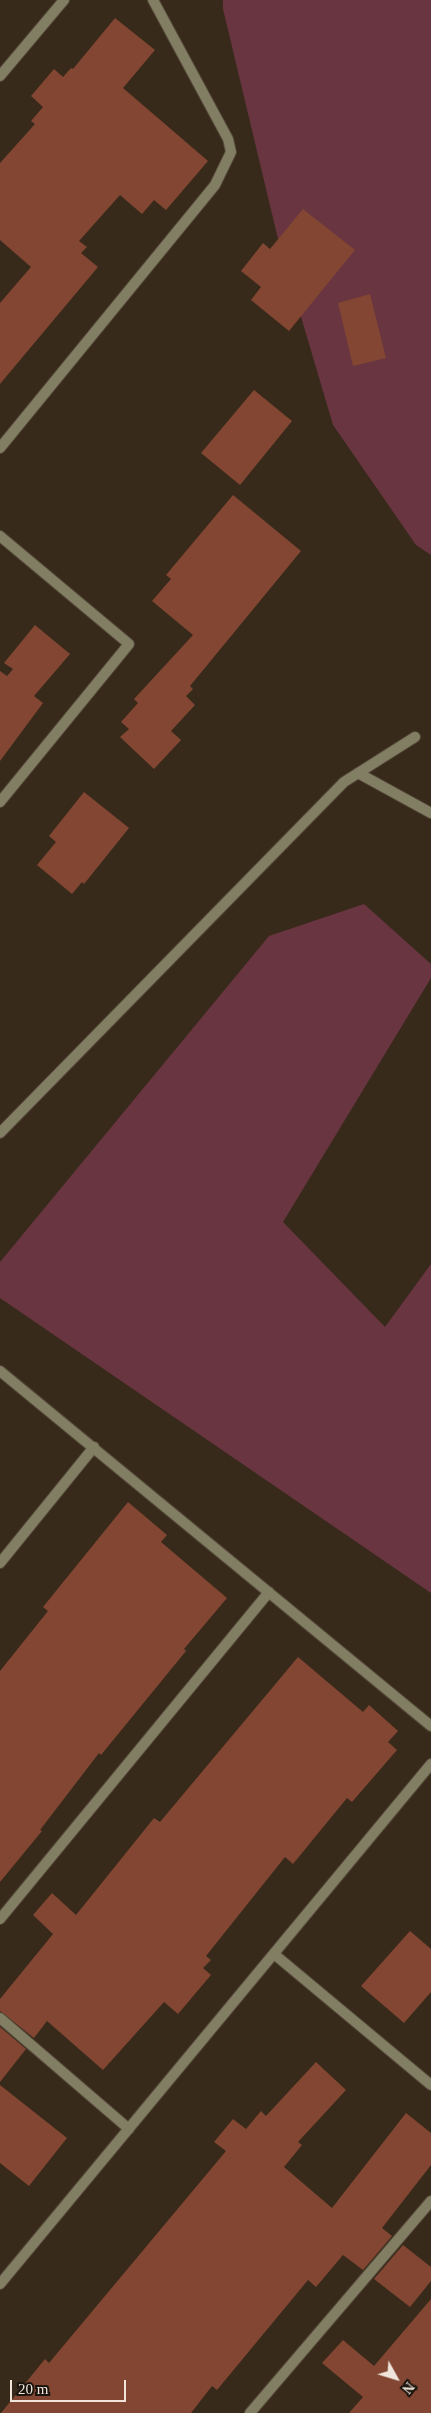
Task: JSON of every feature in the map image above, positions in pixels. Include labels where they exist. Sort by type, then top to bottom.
[{"type":"street","points":[[0,76],[64,0]]},
{"type":"street","points":[[0,448],[215,185],[231,152],[228,139],[153,0]]},
{"type":"street","points":[[0,536],[129,644],[0,802]]},
{"type":"street","points":[[0,1133],[344,782],[414,736]]},
{"type":"street","points":[[358,772],[431,813]]},
{"type":"street","points":[[0,1371],[431,1726]]},
{"type":"street","points":[[0,1563],[94,1447]]},
{"type":"street","points":[[0,1919],[269,1592]]},
{"type":"street","points":[[0,2284],[431,1764]]},
{"type":"street","points":[[274,1954],[431,2084]]},
{"type":"street","points":[[0,2018],[129,2128]]},
{"type":"street","points":[[250,2413],[431,2201]]},
{"type":"shaded area","points":[[223,0],[431,0],[431,555],[416,545],[333,425],[278,239],[223,9]]},
{"type":"shaded area","points":[[364,904],[431,964],[431,978],[283,1222],[385,1327],[431,1264],[431,1593],[0,1298],[0,1262],[269,936]]},
{"type":"building","points":[[115,18],[155,50],[123,88],[208,161],[166,210],[154,200],[142,214],[120,195],[79,241],[87,247],[81,253],[98,267],[0,384],[0,303],[31,267],[0,240],[0,163],[35,124],[31,121],[43,107],[31,96],[54,69],[63,77],[71,68],[73,69]]},
{"type":"building","points":[[303,209],[355,250],[289,331],[251,300],[261,287],[241,271],[263,243],[270,249]]},
{"type":"building","points":[[370,294],[386,358],[353,366],[338,303]]},
{"type":"building","points":[[254,390],[292,421],[240,485],[201,453]]},
{"type":"building","points":[[233,495],[301,551],[190,686],[193,689],[186,696],[195,705],[171,731],[181,740],[154,769],[120,737],[129,729],[121,722],[138,703],[134,699],[193,635],[152,601],[171,579],[166,575]]},
{"type":"building","points":[[35,625],[70,654],[34,696],[43,703],[0,761],[0,671],[7,676],[13,669],[4,663]]},
{"type":"building","points":[[84,792],[129,828],[84,884],[82,882],[72,894],[37,865],[56,842],[49,836]]},
{"type":"building","points":[[128,1502],[167,1535],[161,1542],[227,1598],[184,1649],[186,1651],[101,1755],[99,1753],[40,1830],[42,1831],[0,1882],[0,1671],[48,1611],[43,1607]]},
{"type":"building","points":[[298,1657],[363,1712],[369,1705],[398,1731],[388,1742],[397,1750],[352,1802],[347,1798],[293,1864],[285,1857],[206,1956],[211,1960],[203,1968],[211,1975],[178,2014],[164,2002],[103,2070],[47,2021],[34,2038],[0,2011],[0,1999],[53,1934],[33,1915],[52,1893],[76,1915],[154,1818],[160,1822]]},
{"type":"building","points":[[410,1931],[431,1949],[431,1992],[404,2023],[361,1986]]},
{"type":"building","points":[[0,2027],[26,2049],[0,2082]]},
{"type":"building","points":[[316,2062],[346,2090],[298,2142],[302,2145],[284,2167],[332,2208],[406,2113],[431,2133],[431,2165],[382,2228],[392,2236],[363,2270],[343,2255],[316,2287],[308,2280],[217,2390],[212,2386],[191,2413],[1,2413],[45,2359],[49,2363],[226,2151],[214,2142],[233,2119],[246,2129],[261,2111],[266,2116]]},
{"type":"building","points":[[0,2085],[67,2138],[29,2186],[0,2163]]},
{"type":"building","points":[[403,2245],[431,2267],[431,2281],[410,2307],[374,2279]]},
{"type":"building","points":[[431,2299],[431,2413],[349,2413],[363,2397],[322,2363],[343,2340],[374,2366]]}]
